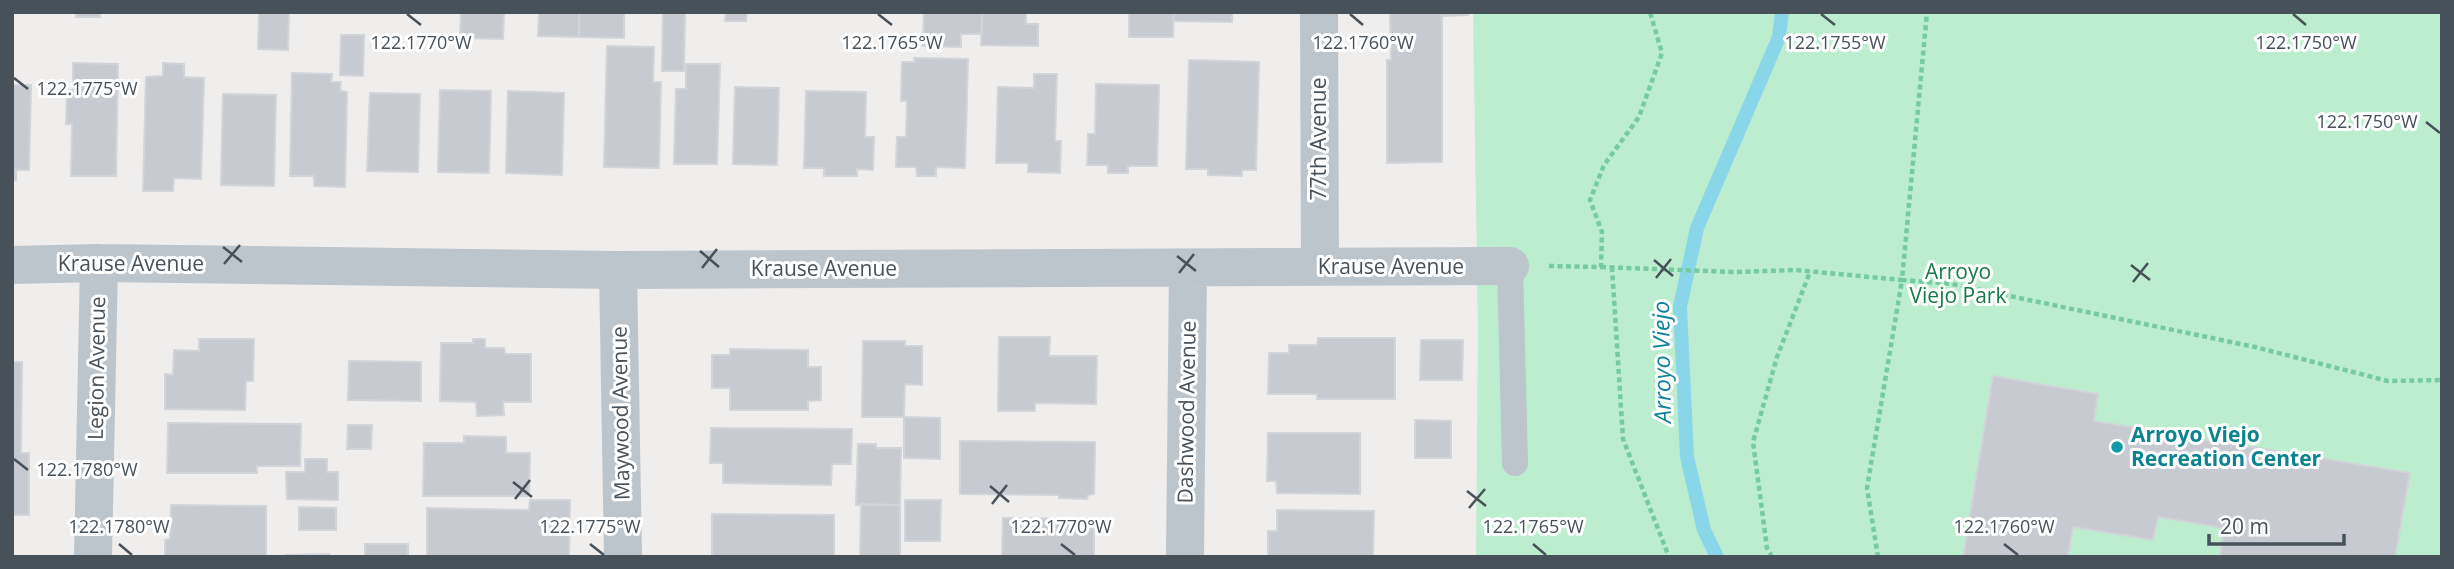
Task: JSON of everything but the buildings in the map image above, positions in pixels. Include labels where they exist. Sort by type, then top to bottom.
[{"type":"street","name":"77th Avenue","points":[[1319,12],[1320,267]]},
{"type":"street","name":"Krause Avenue","points":[[12,265],[99,263],[618,270],[1510,266]]},
{"type":"street","name":"Legion Avenue","points":[[93,557],[99,263]]},
{"type":"street","name":"Dashwood Avenue","points":[[1185,557],[1188,268]]},
{"type":"street","name":"Maywood Avenue","points":[[618,270],[623,557]]},
{"type":"lane","points":[[1510,266],[1515,463]]},
{"type":"path","points":[[1601,267],[1602,232],[1590,200],[1604,165],[1639,117],[1662,53],[1650,12]]},
{"type":"path","points":[[1878,557],[1867,488],[1902,280],[1927,12]]},
{"type":"path","points":[[1510,266],[1734,272],[1796,270],[1952,284],[2255,347],[2388,381],[2442,380]]},
{"type":"path","points":[[1612,267],[1623,439],[1669,557]]},
{"type":"path","points":[[1772,557],[1767,548],[1753,442],[1777,357],[1811,272]]},
{"type":"green space","name":"Arroyo Viejo Park","points":[[1473,12],[2442,12],[2442,557],[1476,557],[1478,330]]},
{"type":"waterway","name":"Arroyo Viejo","points":[[1717,557],[1704,530],[1687,457],[1680,307],[1697,228],[1779,37],[1782,12]]},
{"type":"place","name":"Arroyo Viejo Recreation Center","points":[[2117,447]]}]
